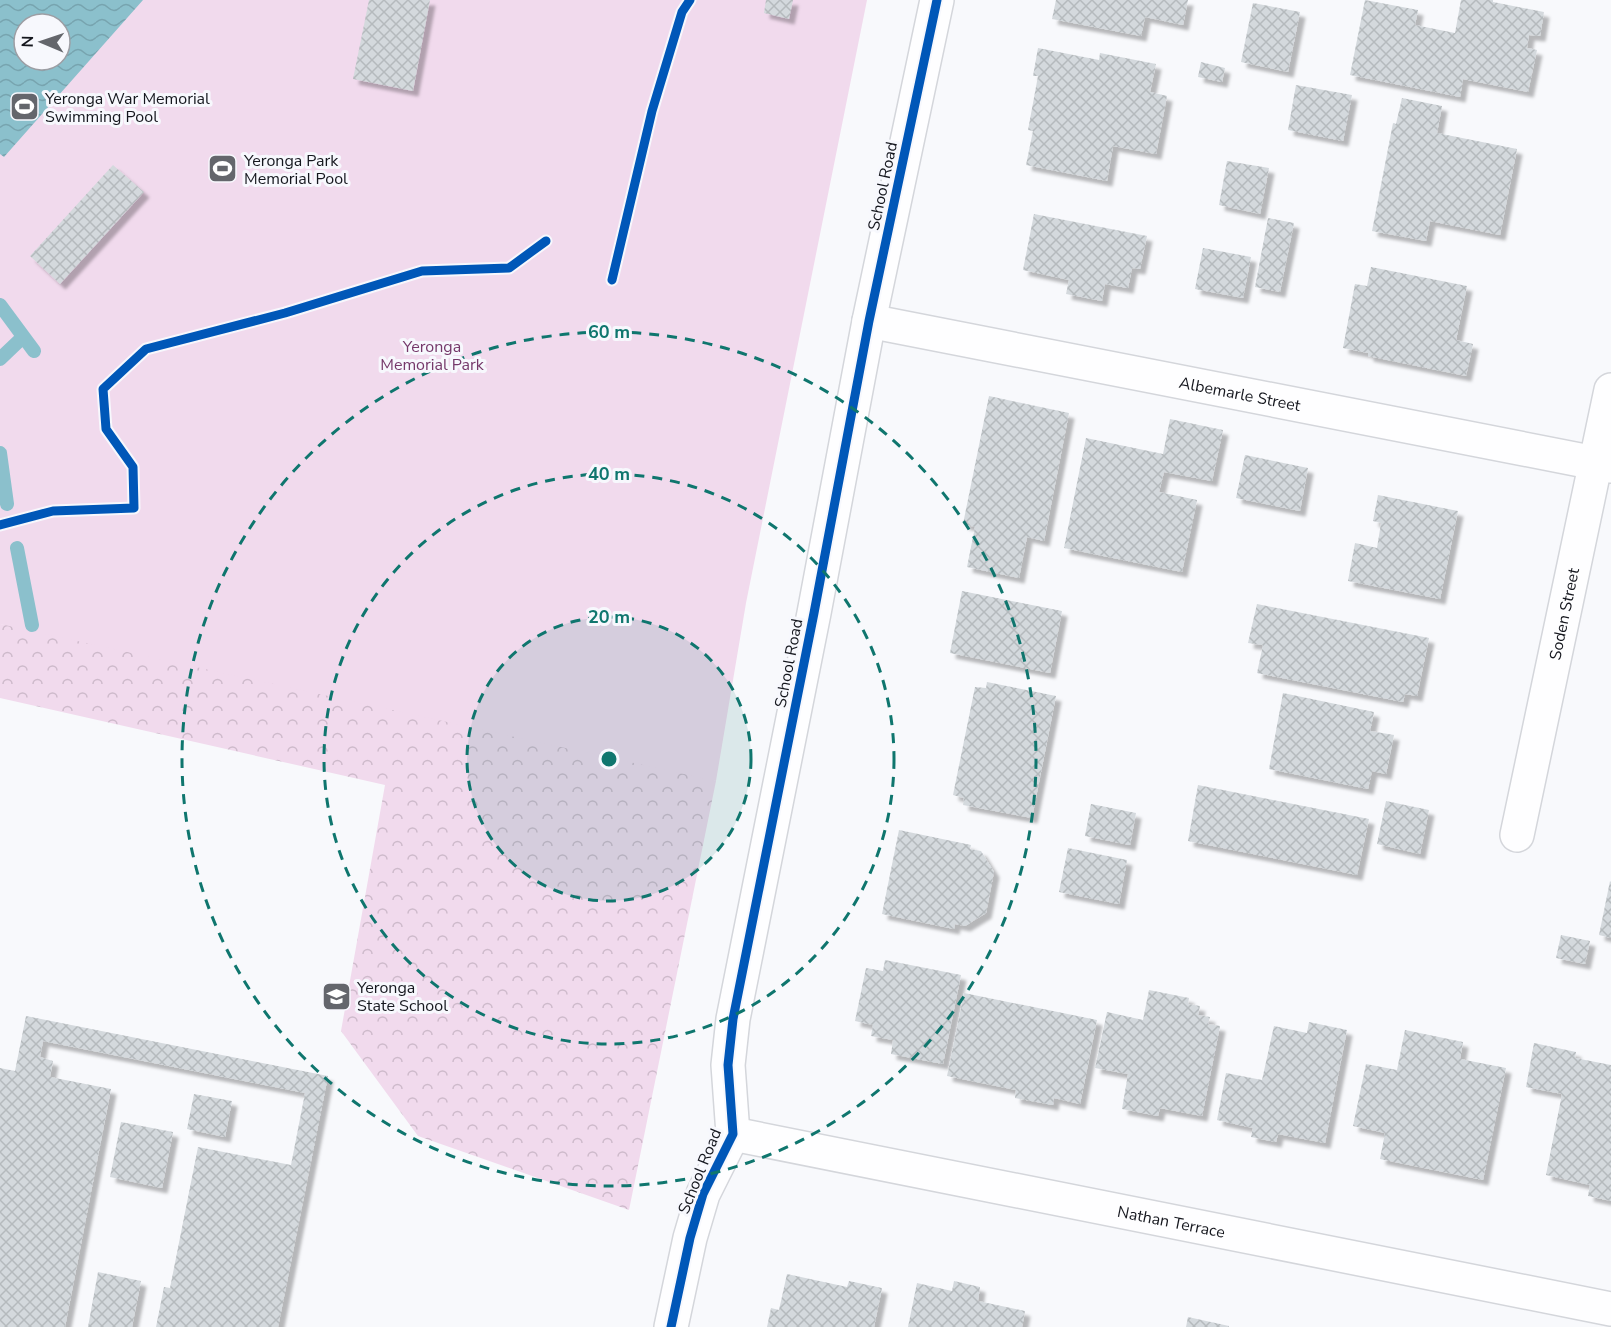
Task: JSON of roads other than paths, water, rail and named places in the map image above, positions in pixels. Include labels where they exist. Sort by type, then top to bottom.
[{"type":"street","name":"School Road","points":[[671,1327],[690,1238],[703,1194],[733,1134],[728,1065],[733,1019],[869,321],[937,0]]},
{"type":"street","name":"Albemarle Street","points":[[869,321],[1604,465]]},
{"type":"street","name":"Soden Street","points":[[1517,835],[1604,465],[1611,390]]},
{"type":"street","name":"Nathan Terrace","points":[[733,1134],[1611,1309]]},
{"type":"water","name":"Yeronga War Memorial Swimming Pool","points":[[0,0],[143,0],[4,157],[0,154]]},
{"type":"waterway","points":[[0,305],[34,351]]},
{"type":"waterway","points":[[0,359],[23,337]]},
{"type":"waterway","points":[[0,453],[7,504]]},
{"type":"waterway","points":[[17,548],[32,625]]},
{"type":"place","name":"Yeronga War Memorial Swimming Pool","points":[[24,107]]},
{"type":"place","name":"Yeronga Park Memorial Pool","points":[[223,169]]},
{"type":"place","name":"Yeronga State School","points":[[336,996]]},
{"type":"park label","name":"Yeronga Memorial Park","points":[[432,355]]}]
